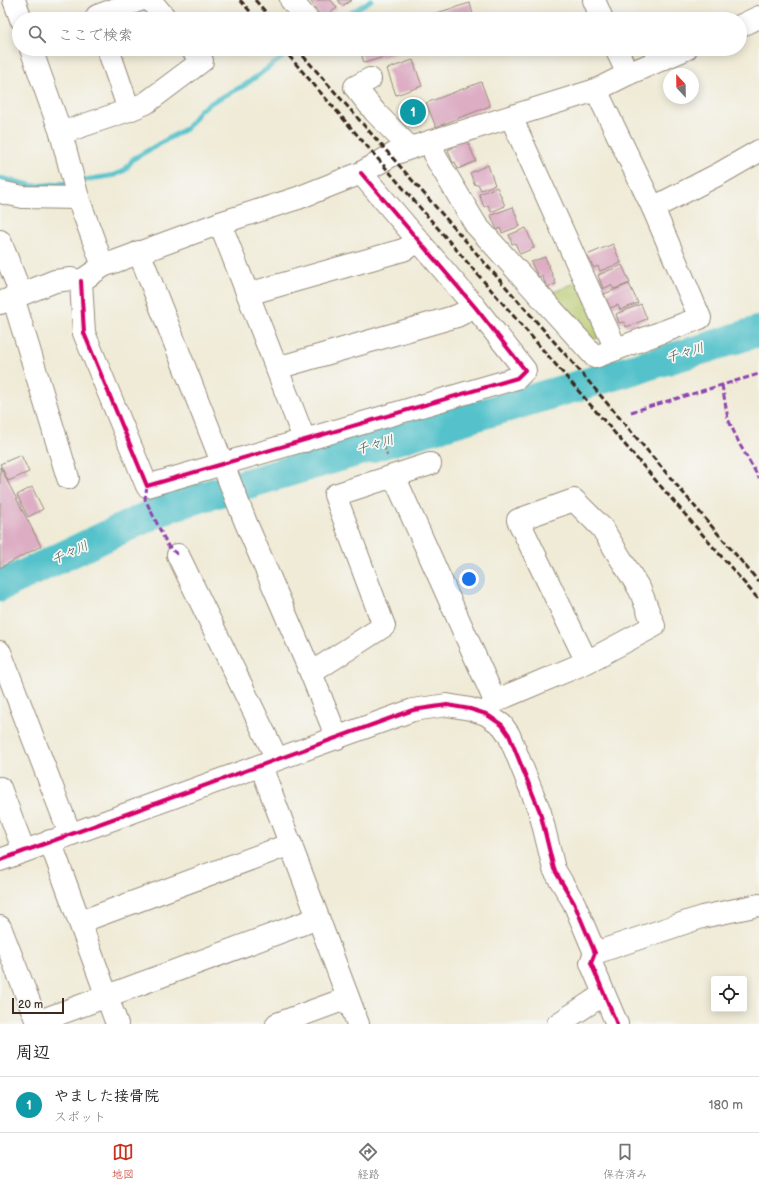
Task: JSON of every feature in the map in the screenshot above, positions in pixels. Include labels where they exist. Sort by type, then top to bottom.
[{"type":"street","points":[[14,0],[18,12]]},
{"type":"street","points":[[108,12],[140,0]]},
{"type":"street","points":[[150,0],[160,12]]},
{"type":"street","points":[[291,0],[301,12]]},
{"type":"street","points":[[594,0],[599,12]]},
{"type":"street","points":[[747,23],[759,18]]},
{"type":"street","points":[[34,56],[61,133],[78,198],[103,266]]},
{"type":"street","points":[[110,56],[129,110]]},
{"type":"street","points":[[61,133],[146,103],[202,61],[198,56]]},
{"type":"street","points":[[619,56],[628,74]]},
{"type":"street","points":[[11,298],[55,281],[72,279],[81,280],[103,266],[139,252],[220,223],[298,198],[361,172],[394,154],[431,141],[596,90],[670,56]]},
{"type":"street","points":[[370,79],[355,87],[375,112],[410,148]]},
{"type":"street","points":[[431,141],[436,158],[476,225],[595,357],[700,318],[653,208],[596,90]]},
{"type":"street","points":[[511,116],[616,349]]},
{"type":"street","points":[[653,208],[719,174],[759,151]]},
{"type":"street","points":[[81,280],[84,333],[148,486],[225,469],[305,441],[517,378],[525,370],[475,307],[361,172]]},
{"type":"street","points":[[0,192],[23,197],[78,198]]},
{"type":"street","points":[[220,223],[305,441]]},
{"type":"street","points":[[0,241],[11,298],[68,478]]},
{"type":"street","points":[[248,294],[403,250],[419,242]]},
{"type":"street","points":[[139,252],[246,524],[311,673],[337,738]]},
{"type":"street","points":[[277,368],[457,316],[475,307]]},
{"type":"street","points":[[311,673],[384,626],[335,495],[392,470],[430,464]]},
{"type":"street","points":[[392,470],[490,707],[509,735],[540,812],[554,869],[574,903],[595,953],[591,963],[616,1024]]},
{"type":"street","points":[[0,860],[413,710],[447,705],[470,709],[490,707],[587,662],[654,626],[640,590],[602,528],[574,500],[518,520],[587,662]]},
{"type":"street","points":[[178,555],[269,762],[291,844],[358,1024]]},
{"type":"street","points":[[0,652],[70,834]]},
{"type":"street","points":[[0,788],[24,851]]},
{"type":"street","points":[[50,841],[117,1024]]},
{"type":"street","points":[[80,922],[291,844]]},
{"type":"street","points":[[595,953],[702,917],[759,905]]},
{"type":"street","points":[[0,927],[37,1022],[318,918]]},
{"type":"street","points":[[558,1024],[604,994]]},
{"type":"street","points":[[277,1024],[348,998]]},
{"type":"path","points":[[380,431],[392,470]]},
{"type":"green space","points":[[577,282],[601,336],[592,341],[551,293]]},
{"type":"building","points":[[310,0],[331,0],[337,8],[331,12],[318,12]]},
{"type":"building","points":[[338,0],[352,0],[342,6]]},
{"type":"building","points":[[470,3],[472,12],[440,12]]},
{"type":"building","points":[[362,56],[387,56],[364,63]]},
{"type":"building","points":[[413,60],[422,86],[396,95],[387,69]]},
{"type":"building","points":[[481,82],[490,106],[436,127],[426,103]]},
{"type":"building","points":[[417,100],[425,119],[419,121],[417,117],[408,120],[401,107]]},
{"type":"building","points":[[466,138],[476,161],[458,169],[455,162],[453,163],[448,150],[454,147],[453,144]]},
{"type":"building","points":[[488,165],[495,185],[481,190],[478,184],[475,185],[470,173]]},
{"type":"building","points":[[497,187],[505,206],[491,212],[488,205],[484,207],[479,194]]},
{"type":"building","points":[[513,207],[520,226],[502,233],[500,228],[497,230],[491,215]]},
{"type":"building","points":[[526,228],[534,248],[520,254],[515,243],[512,244],[509,235]]},
{"type":"building","points":[[613,244],[621,263],[600,271],[598,266],[594,268],[587,255]]},
{"type":"building","points":[[545,257],[556,284],[547,287],[542,276],[538,277],[531,262]]},
{"type":"building","points":[[622,265],[630,283],[614,289],[611,285],[603,289],[598,275]]},
{"type":"building","points":[[629,284],[638,303],[620,310],[618,305],[610,308],[604,294]]},
{"type":"building","points":[[641,304],[647,319],[626,327],[624,322],[619,323],[616,314]]},
{"type":"building","points":[[21,455],[29,472],[8,481],[0,464]]},
{"type":"building","points":[[0,467],[41,546],[0,568]]},
{"type":"building","points":[[32,487],[43,509],[28,517],[17,495]]},
{"type":"waterway","points":[[352,12],[371,0]]},
{"type":"waterway","points":[[78,181],[115,175],[125,170],[133,159],[187,128],[200,110],[245,85],[284,56]]},
{"type":"waterway","points":[[0,178],[34,186],[68,183]]},
{"type":"waterway","name":"千々川","points":[[0,586],[168,507],[759,331]]},
{"type":"railway","points":[[240,0],[251,12]]},
{"type":"railway","points":[[255,0],[266,12]]},
{"type":"railway","points":[[289,56],[759,600]]},
{"type":"railway","points":[[303,56],[578,369],[759,582]]},
{"type":"marked path","points":[[631,412],[759,374]]},
{"type":"marked path","points":[[722,385],[728,419],[740,445],[759,478]]},
{"type":"marked path","points":[[147,486],[145,499],[168,546],[178,555]]},
{"type":"cycle path","points":[[81,281],[84,333],[147,486],[517,378],[525,370],[475,307],[361,173]]},
{"type":"cycle path","points":[[0,860],[413,710],[447,705],[470,709],[486,714],[502,725],[509,735],[540,812],[554,869],[574,903],[595,953],[591,963],[617,1024]]},
{"type":"place","name":"やました接骨院","points":[[413,112]]}]
